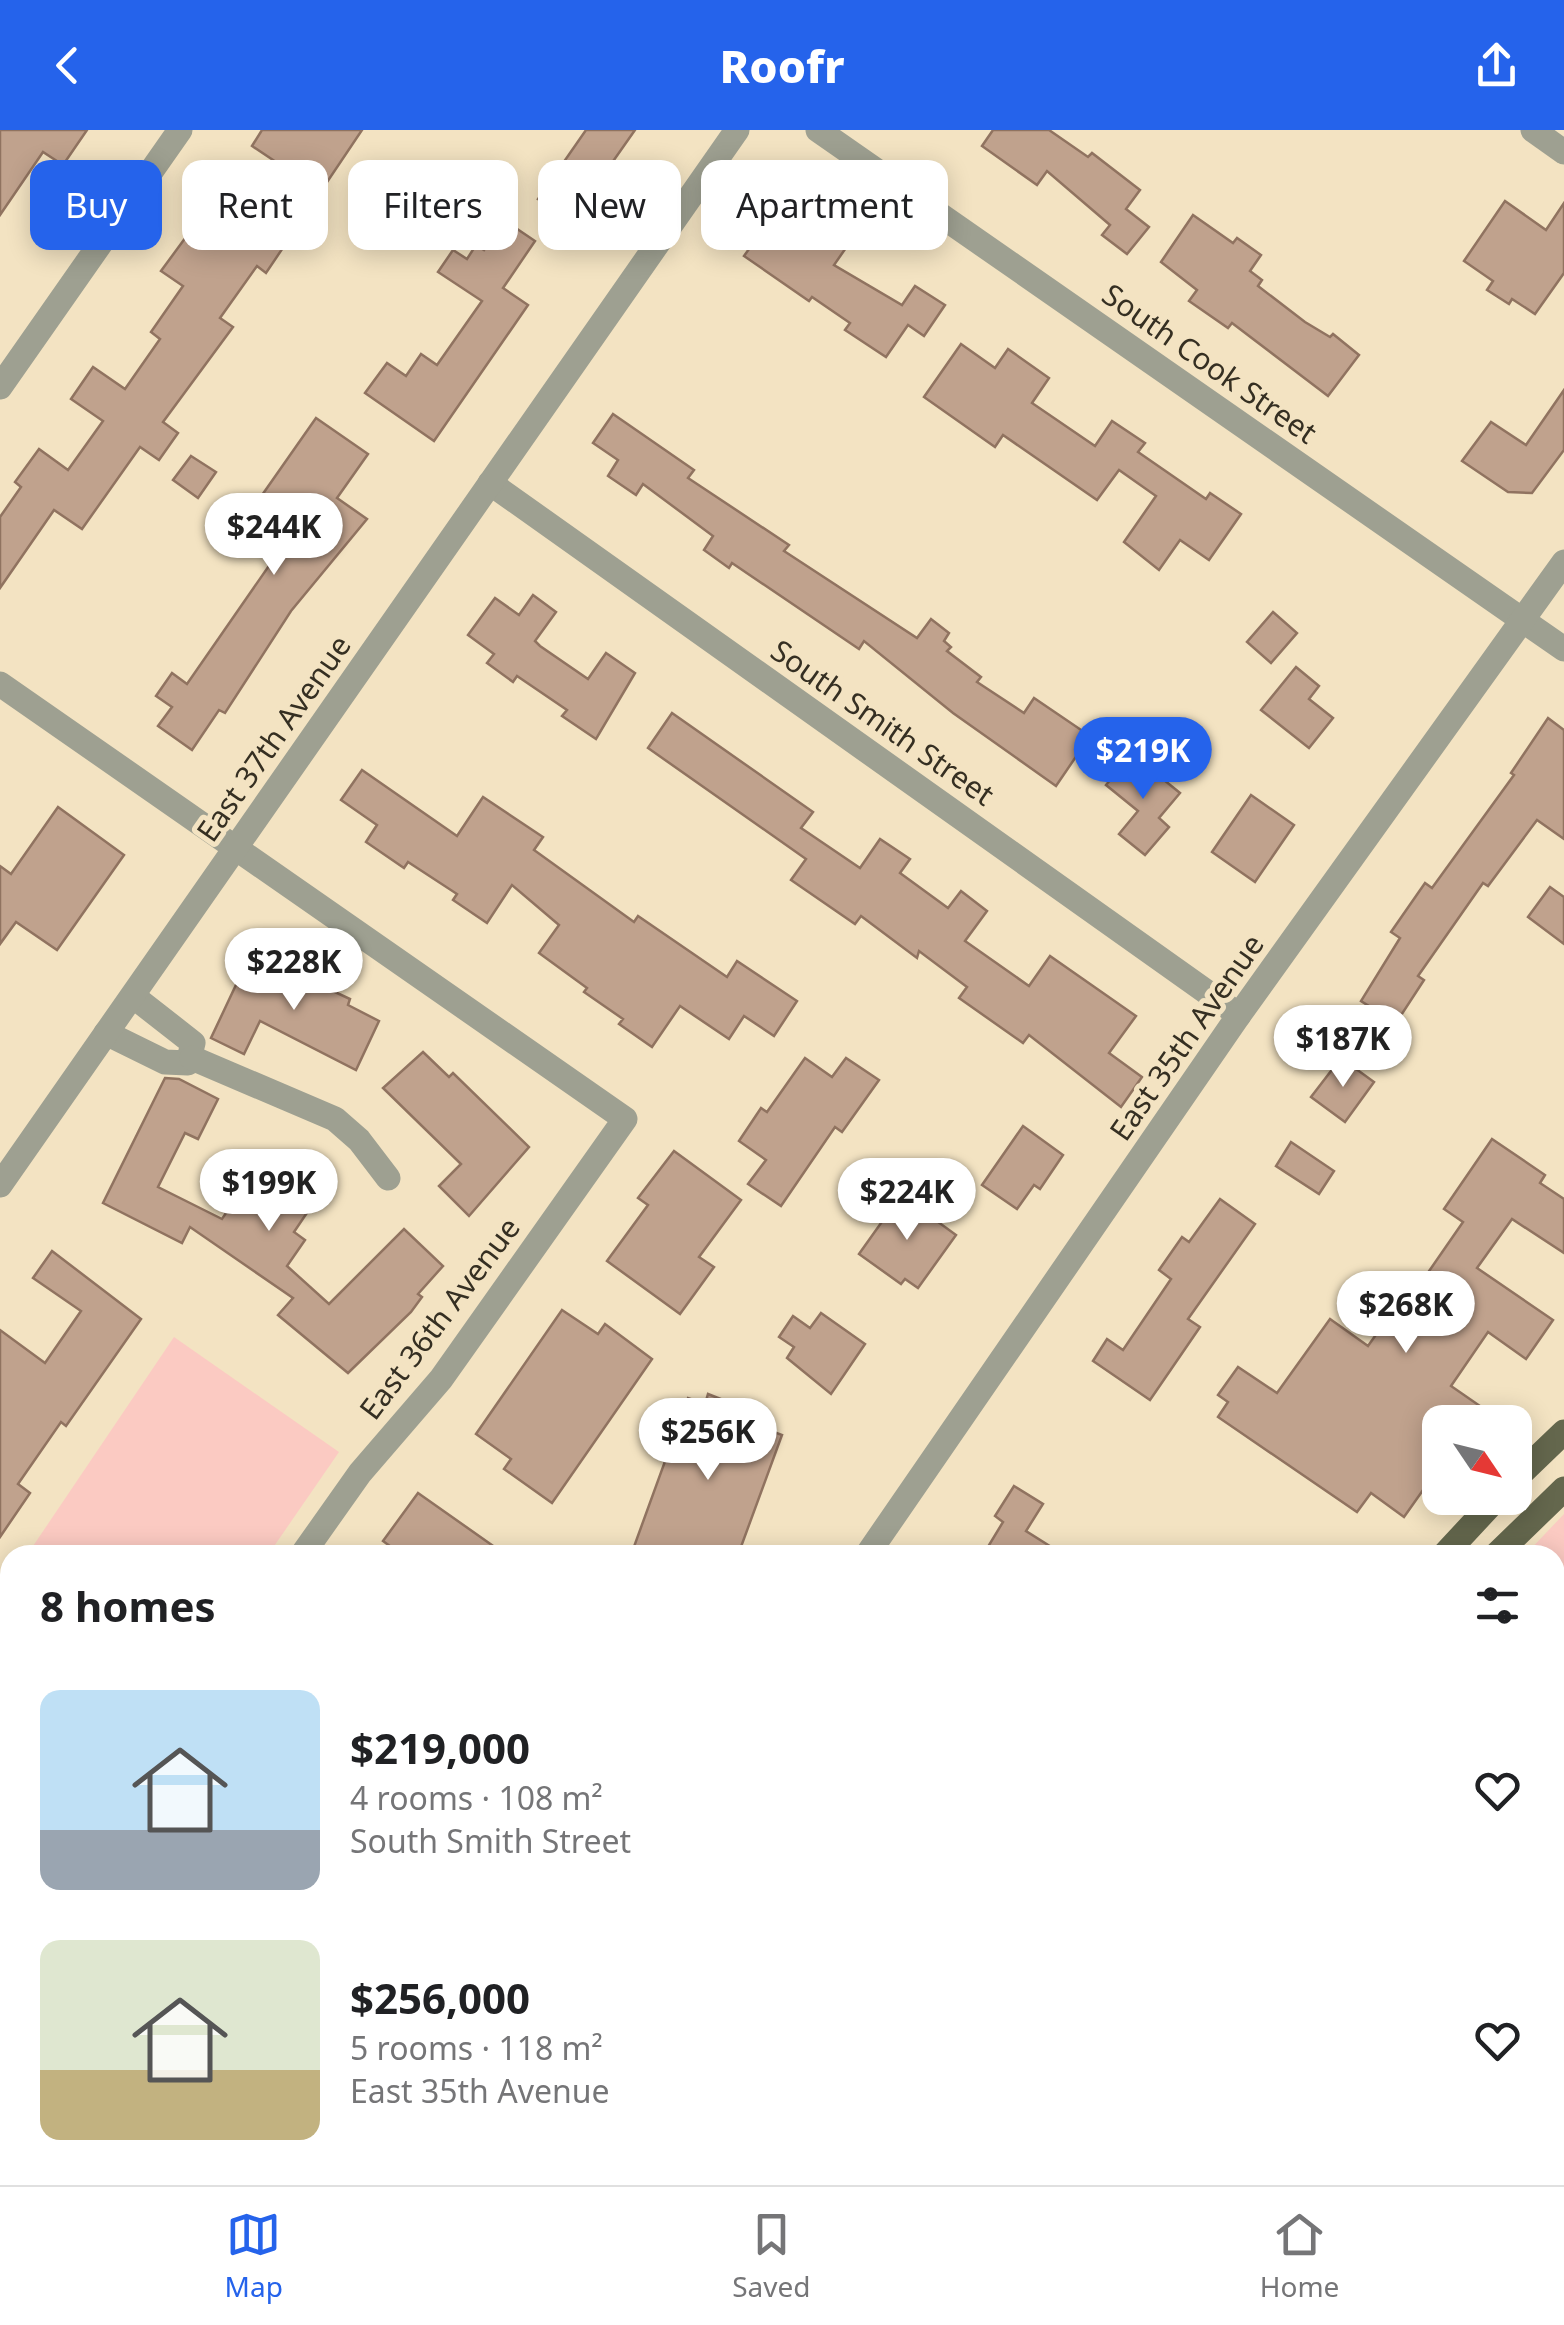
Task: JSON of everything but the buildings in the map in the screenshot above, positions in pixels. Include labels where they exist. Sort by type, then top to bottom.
[{"type":"main road","points":[[1532,1463],[1564,1432]]},
{"type":"main road","points":[[1506,1545],[1564,1489]]},
{"type":"main road","points":[[1453,1545],[1481,1515]]},
{"type":"street","points":[[0,388],[180,130]]},
{"type":"street","name":"East 37th Avenue","points":[[0,1186],[736,130]]},
{"type":"street","name":"South Cook Street","points":[[818,130],[1564,649]]},
{"type":"street","points":[[1533,130],[1564,152]]},
{"type":"street","name":"South Smith Street","points":[[490,482],[1240,1014]]},
{"type":"street","name":"East 35th Avenue","points":[[874,1545],[1240,1014],[1564,562]]},
{"type":"street","points":[[0,684],[237,848]]},
{"type":"street","name":"East 36th Avenue","points":[[237,848],[625,1119],[441,1379],[360,1472],[309,1545]]},
{"type":"street","points":[[132,996],[193,1043],[192,1058]]},
{"type":"street","points":[[106,1034],[178,1066],[192,1058]]},
{"type":"street","points":[[192,1058],[336,1119],[359,1140],[388,1178]]},
{"type":"shaded area","points":[[174,1337],[339,1452],[275,1545],[34,1545]]},
{"type":"shaded area","points":[[1564,1514],[1564,1545],[1535,1545]]}]
